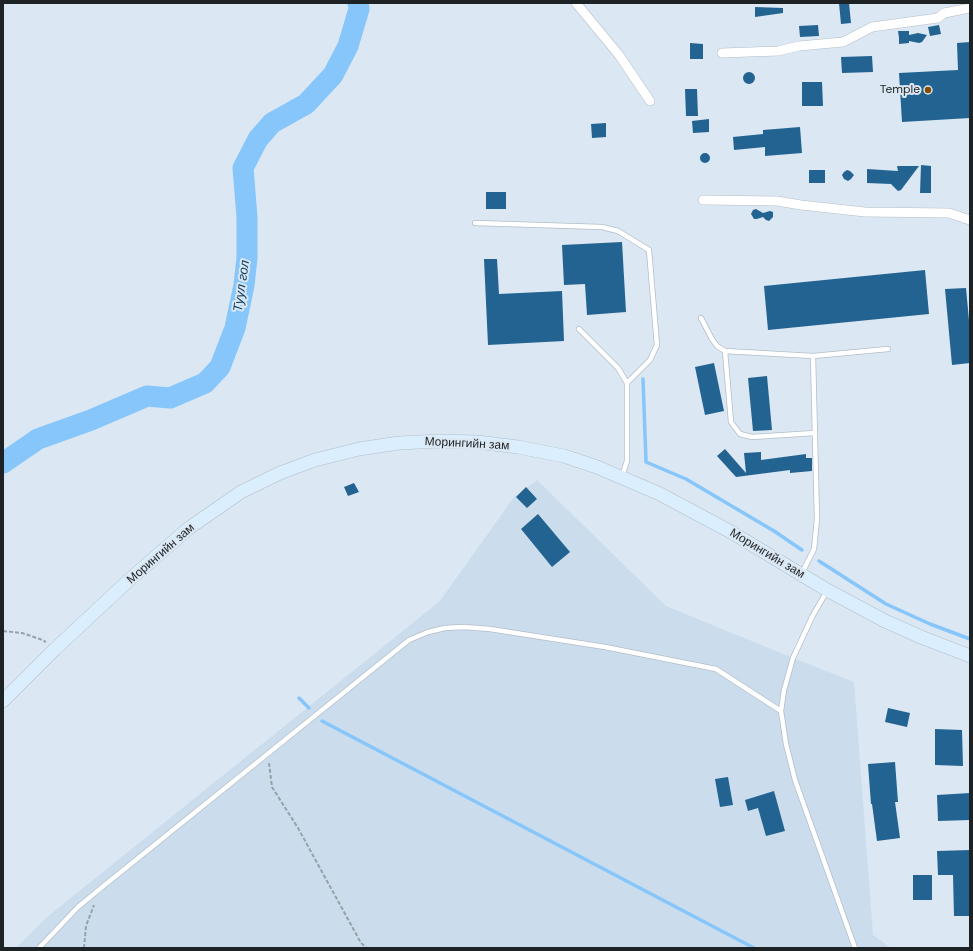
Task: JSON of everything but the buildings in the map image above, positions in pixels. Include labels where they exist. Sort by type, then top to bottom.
[{"type":"main road","name":"Морингийн зам","points":[[3,702],[55,649],[189,528],[241,492],[280,473],[315,460],[359,449],[399,443],[439,441],[477,442],[518,447],[564,456],[621,477],[660,494],[731,532],[827,590],[885,621],[970,656]]},
{"type":"street","points":[[576,3],[619,55],[650,101]]},
{"type":"street","points":[[722,53],[778,51],[799,46],[843,42],[872,27],[938,18],[944,13],[970,8]]},
{"type":"street","points":[[703,200],[777,200],[801,206],[865,212],[949,213],[970,220]]},
{"type":"lane","points":[[475,223],[602,227],[618,231],[649,250],[657,345],[650,360],[627,383]]},
{"type":"lane","points":[[701,318],[717,346],[725,351],[813,356],[888,349]]},
{"type":"lane","points":[[578,330],[618,368],[627,383],[627,461],[621,477]]},
{"type":"lane","points":[[725,351],[731,422],[740,434],[752,437],[815,433]]},
{"type":"lane","points":[[802,574],[814,549],[816,519],[813,356]]},
{"type":"lane","points":[[827,590],[812,617],[793,658],[784,690],[781,711],[786,744],[795,780],[855,948]]},
{"type":"lane","points":[[39,948],[78,907],[101,888],[409,640],[428,632],[445,628],[490,628],[605,647],[716,670],[781,711]]},
{"type":"path","points":[[3,631],[22,633],[40,639],[55,649]]},
{"type":"path","points":[[267,754],[272,787],[298,828],[361,943],[367,948]]},
{"type":"path","points":[[84,948],[86,926],[101,888]]},
{"type":"shaded area","points":[[537,480],[666,606],[854,682],[873,935],[891,948],[16,948],[47,917],[440,601],[514,497]]},
{"type":"waterway","name":"Туул гол","points":[[3,463],[38,439],[91,420],[147,396],[170,398],[205,383],[220,367],[235,328],[244,285],[247,258],[247,217],[243,168],[258,139],[272,123],[306,104],[333,75],[348,46],[359,9],[358,3]]},
{"type":"waterway","points":[[643,379],[646,462],[686,479],[774,531],[802,550]]},
{"type":"waterway","points":[[819,561],[886,604],[930,624],[970,639]]},
{"type":"waterway","points":[[299,698],[309,708]]},
{"type":"waterway","points":[[322,721],[754,948]]},
{"type":"place","name":"Temple","points":[[928,90]]}]
